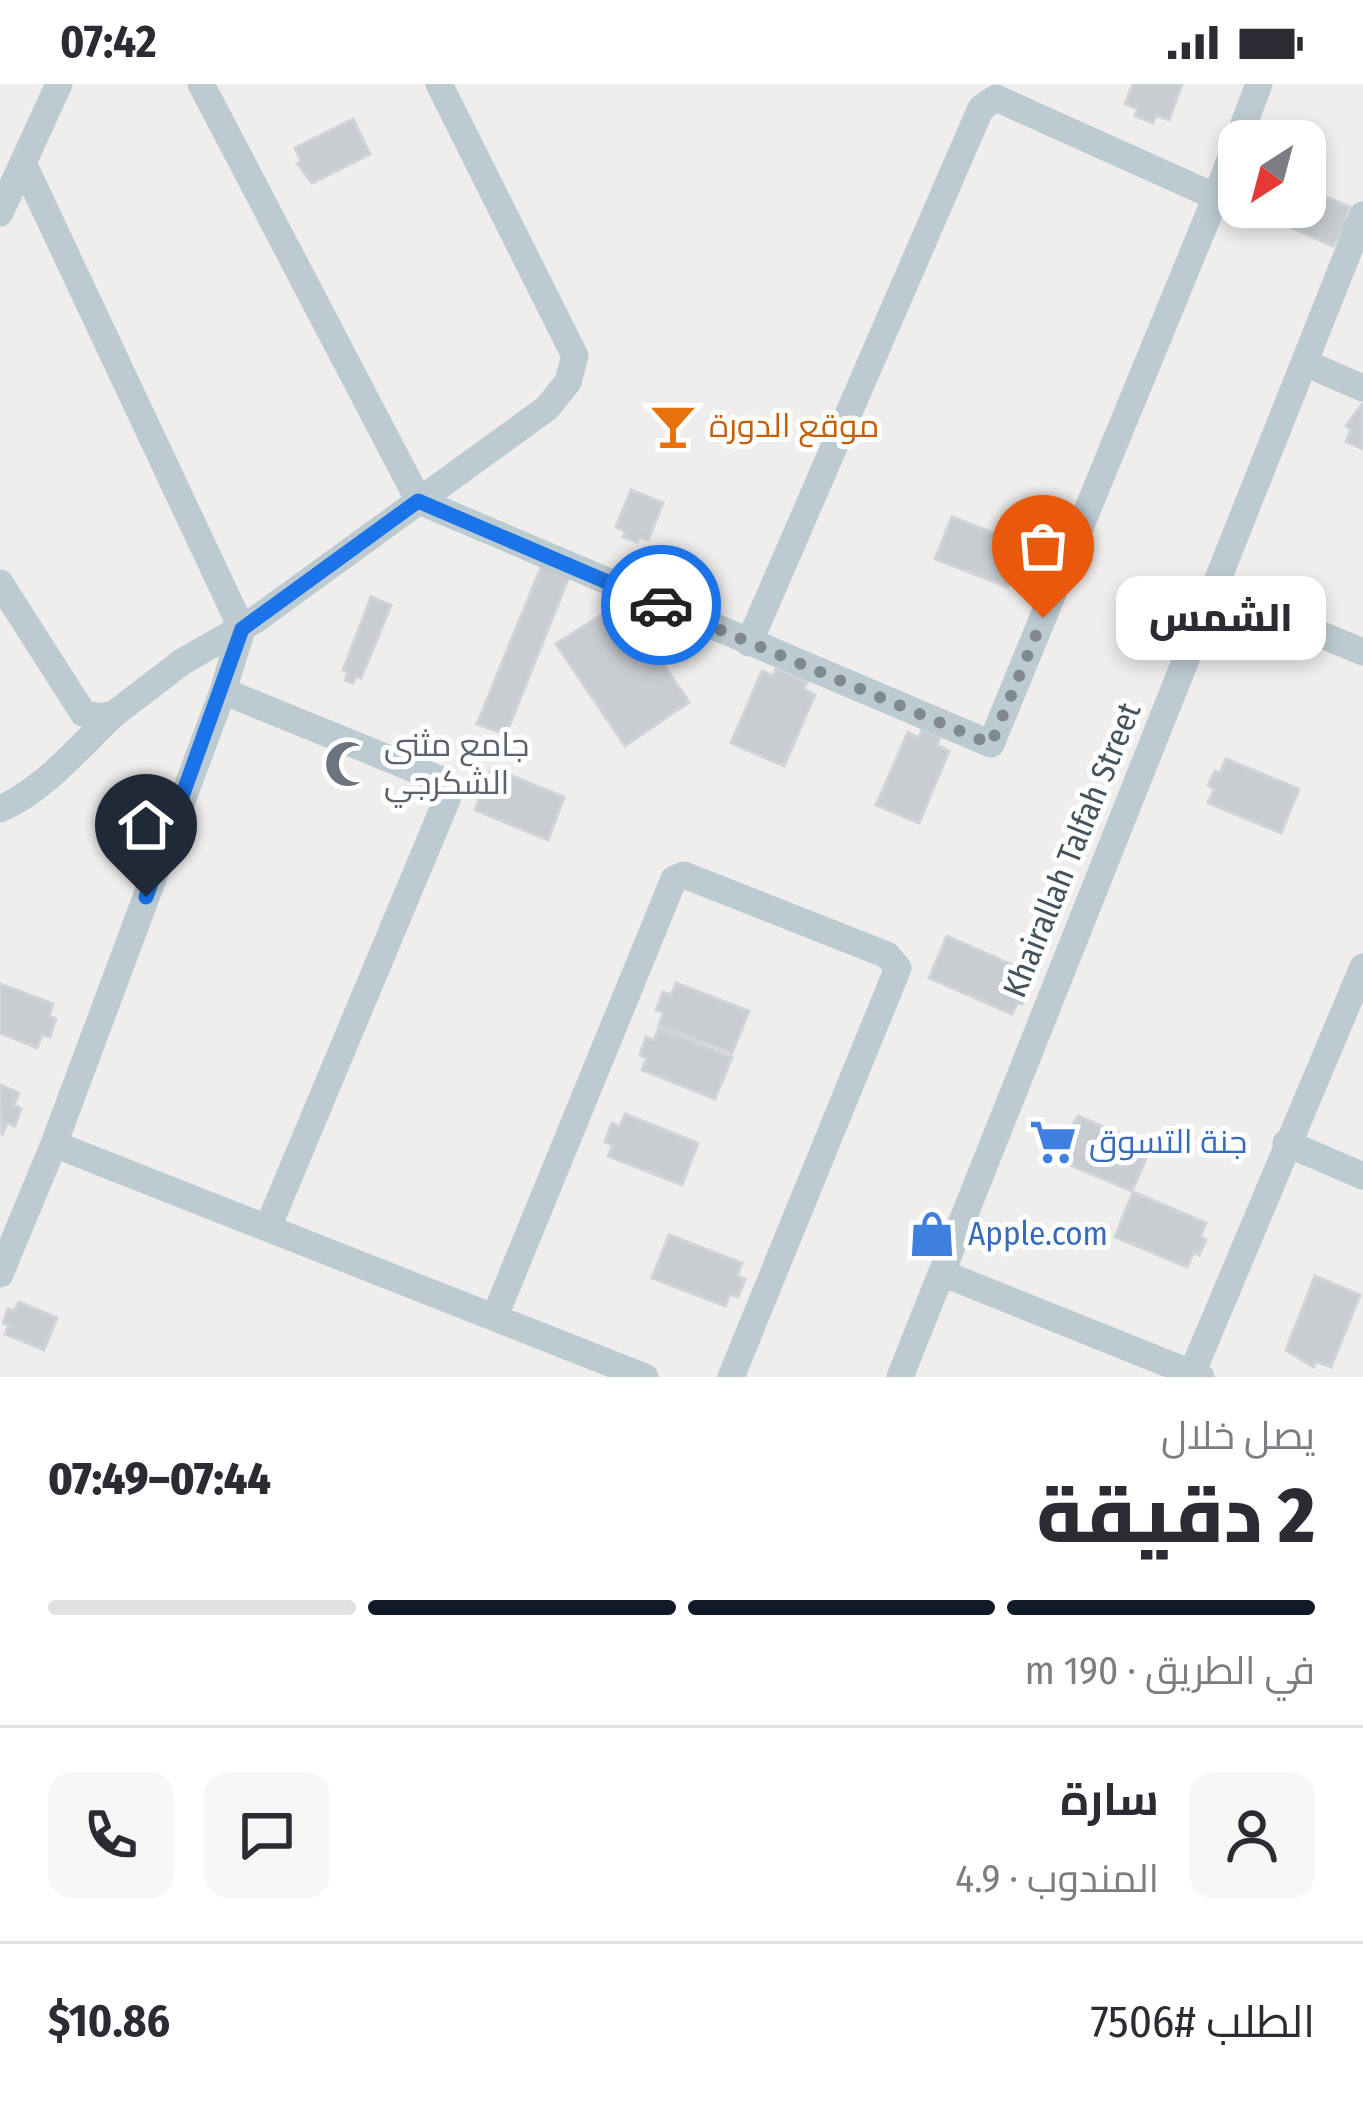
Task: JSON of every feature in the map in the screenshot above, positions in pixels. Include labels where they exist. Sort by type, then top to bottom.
[{"type":"street","points":[[2,202],[58,84]]},
{"type":"street","points":[[201,84],[418,501],[991,744],[1259,84]]},
{"type":"street","points":[[0,809],[19,801],[114,714],[182,662],[242,629],[547,407],[568,382],[575,356],[440,84]]},
{"type":"street","points":[[748,643],[981,108],[996,98],[1216,197]]},
{"type":"street","points":[[0,1274],[54,1144],[242,629],[23,163]]},
{"type":"street","name":"Khairallah Talfah Street","points":[[900,1377],[1363,215]]},
{"type":"street","points":[[1305,363],[1363,388]]},
{"type":"street","points":[[0,583],[83,713],[98,718],[114,714]]},
{"type":"street","points":[[1214,590],[1363,652]]},
{"type":"street","points":[[223,691],[440,780],[448,796],[268,1227]]},
{"type":"street","points":[[496,1316],[672,884],[684,875],[893,957],[898,968],[731,1377]]},
{"type":"street","points":[[942,1273],[1196,1375],[1286,1143],[1363,967]]},
{"type":"street","points":[[1286,1143],[1363,1176]]},
{"type":"street","points":[[54,1144],[645,1377]]},
{"type":"building","points":[[1133,84],[1182,84],[1169,120],[1156,115],[1153,123],[1135,116],[1138,109],[1125,104]]},
{"type":"building","points":[[353,119],[370,154],[312,183],[297,163],[301,161],[295,148]]},
{"type":"building","points":[[1326,197],[1350,207],[1345,218],[1349,220],[1333,246],[1292,228],[1326,228]]},
{"type":"building","points":[[1363,404],[1363,449],[1346,442],[1351,429],[1346,426]]},
{"type":"building","points":[[631,490],[663,503],[648,540],[623,537],[626,532],[616,527]]},
{"type":"building","points":[[952,517],[1025,545],[1020,558],[1028,561],[1021,578],[1013,575],[1008,587],[935,559]]},
{"type":"building","points":[[542,565],[569,577],[506,734],[477,724]]},
{"type":"building","points":[[371,597],[391,605],[361,678],[356,676],[353,683],[345,680],[348,672],[343,670]]},
{"type":"building","points":[[621,602],[689,702],[625,746],[556,644]]},
{"type":"building","points":[[776,669],[807,682],[804,689],[815,695],[784,766],[731,743],[762,671],[773,676]]},
{"type":"building","points":[[922,730],[940,737],[937,745],[949,751],[919,823],[876,805],[908,732],[919,738]]},
{"type":"building","points":[[1226,759],[1299,789],[1281,833],[1208,803],[1214,789],[1208,785]]},
{"type":"building","points":[[492,768],[564,797],[548,840],[475,810],[479,799],[471,795],[479,777],[486,780]]},
{"type":"building","points":[[947,936],[1031,973],[1022,1004],[1018,1002],[1012,1014],[929,978]]},
{"type":"building","points":[[676,983],[749,1011],[732,1053],[659,1025],[664,1012],[656,1010],[663,992],[671,995]]},
{"type":"building","points":[[0,984],[53,1004],[49,1016],[56,1019],[50,1037],[42,1035],[37,1048],[0,1033]]},
{"type":"building","points":[[659,1028],[732,1057],[715,1099],[642,1070],[647,1058],[640,1055],[646,1037],[654,1040]]},
{"type":"building","points":[[0,1085],[19,1093],[14,1105],[21,1109],[15,1126],[7,1123],[2,1135]]},
{"type":"building","points":[[625,1114],[698,1143],[682,1185],[608,1156],[613,1145],[605,1142],[612,1123],[620,1127]]},
{"type":"building","points":[[1078,1116],[1151,1147],[1132,1191],[1060,1161],[1065,1146],[1060,1144]]},
{"type":"building","points":[[1133,1192],[1206,1223],[1200,1236],[1206,1240],[1187,1267],[1115,1237]]},
{"type":"building","points":[[669,1235],[742,1263],[737,1276],[745,1279],[738,1297],[730,1294],[725,1306],[652,1278]]},
{"type":"building","points":[[1315,1276],[1360,1295],[1331,1367],[1315,1361],[1314,1367],[1286,1350]]},
{"type":"building","points":[[19,1302],[57,1318],[44,1350],[5,1334],[8,1309],[14,1311]]},
{"type":"way so far","points":[[661,605],[991,744],[1043,618]]},
{"type":"place","name":"موقع الدورة","points":[[673,426]]},
{"type":"place","name":"الشمس","points":[[1043,618]]},
{"type":"place","name":"جامع مثنى الشكرجي","points":[[348,764]]},
{"type":"place","name":"جنة التسوق","points":[[1053,1142]]},
{"type":"place","name":"Apple.com","points":[[932,1234]]},
{"type":"route","points":[[146,897],[242,629],[418,501],[661,605]]}]
